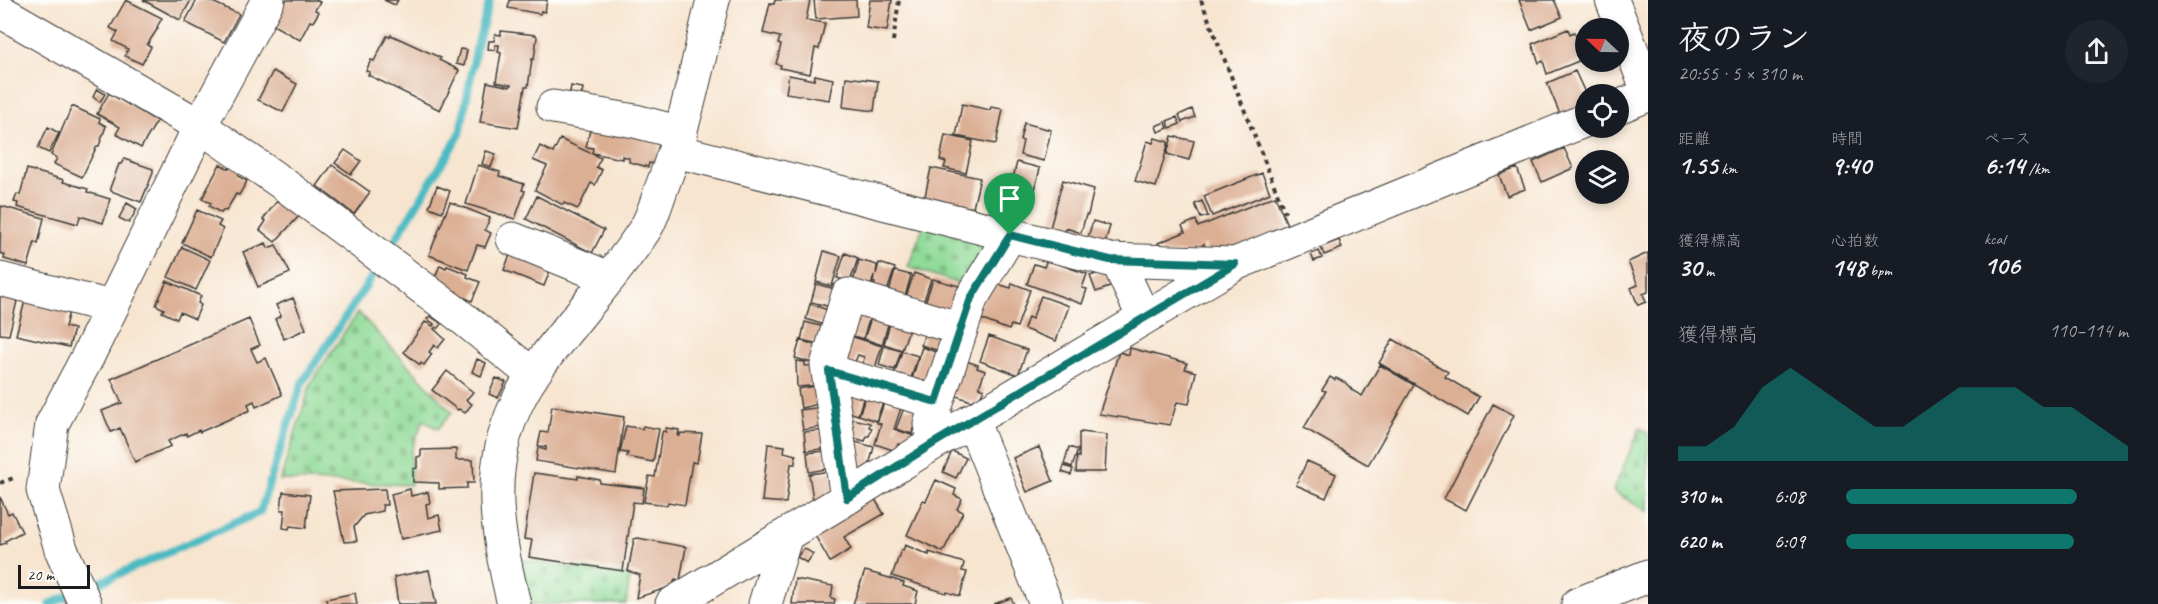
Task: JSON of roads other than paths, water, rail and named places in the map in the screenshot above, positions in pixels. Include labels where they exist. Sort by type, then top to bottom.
[{"type":"street","points":[[85,604],[61,549],[43,490],[52,424],[88,357],[200,126],[268,0]]},
{"type":"street","points":[[514,604],[498,525],[496,479],[507,428],[516,404],[533,375],[648,224],[678,142],[713,0]]},
{"type":"street","points":[[1612,0],[1648,93],[1629,102]]},
{"type":"street","points":[[0,11],[200,126],[328,217],[455,312],[533,375]]},
{"type":"street","points":[[553,107],[635,121],[678,142],[1010,235],[1117,260],[1235,264]]},
{"type":"street","points":[[672,604],[972,420],[1235,264],[1575,124]]},
{"type":"street","points":[[934,443],[930,424],[971,298],[1010,235]]},
{"type":"street","points":[[513,239],[609,278]]},
{"type":"street","points":[[1117,260],[1144,318]]},
{"type":"street","points":[[0,279],[111,307]]},
{"type":"street","points":[[847,498],[827,365],[848,295],[961,329]]},
{"type":"street","points":[[829,371],[936,402]]},
{"type":"street","points":[[972,420],[1046,604]]},
{"type":"street","points":[[765,604],[786,536]]},
{"type":"street","points":[[1578,604],[1648,576]]},
{"type":"waterway","points":[[387,253],[460,134],[476,49],[490,0]]},
{"type":"waterway","points":[[87,588],[260,512],[302,383],[379,266]]},
{"type":"waterway","points":[[50,604],[73,594]]}]
